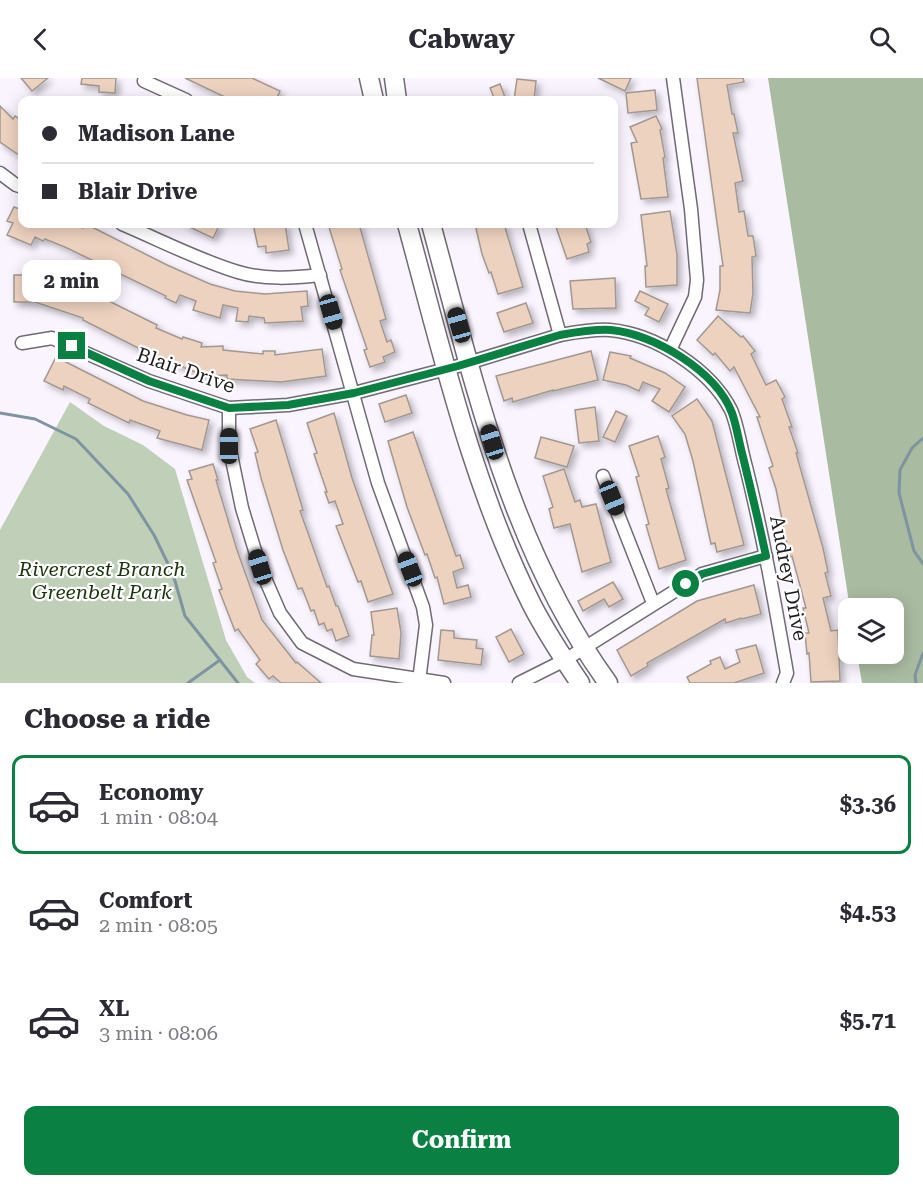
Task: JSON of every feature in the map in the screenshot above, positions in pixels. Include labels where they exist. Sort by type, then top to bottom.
[{"type":"main road","points":[[369,78],[373,96]]},
{"type":"main road","points":[[394,78],[396,96]]},
{"type":"main road","points":[[408,228],[476,467],[498,530],[533,607],[580,683]]},
{"type":"main road","points":[[432,228],[498,461],[532,553],[551,593],[608,683]]},
{"type":"street","points":[[670,350],[695,297],[697,280],[691,208],[673,78]]},
{"type":"street","points":[[145,79],[178,96]]},
{"type":"street","points":[[0,173],[18,186]]},
{"type":"street","points":[[131,228],[189,254],[239,272],[288,278],[320,275]]},
{"type":"street","points":[[306,228],[378,483],[423,607],[426,624],[419,681]]},
{"type":"street","points":[[530,228],[560,335]]},
{"type":"street","name":"Audrey Drive","points":[[447,369],[560,335],[610,330],[626,333],[670,350],[712,382],[731,411],[758,517],[787,673],[785,681]]},
{"type":"street","name":"Blair Drive","points":[[22,343],[52,338],[149,381],[229,408],[288,405],[354,393],[447,369]]},
{"type":"street","points":[[229,408],[229,446],[242,508],[260,567],[280,613],[302,643],[353,669],[419,681],[444,683]]},
{"type":"street","points":[[603,476],[653,603]]},
{"type":"street","points":[[519,683],[565,660],[702,574],[766,556]]},
{"type":"green space","points":[[768,78],[923,78],[923,683],[862,683],[859,664],[904,664],[904,598],[848,598]]},
{"type":"green space","name":"Rivercrest Branch Greenbelt Park","points":[[70,402],[104,426],[143,445],[175,469],[226,640],[247,677],[255,683],[0,683],[0,530]]},
{"type":"building","points":[[21,78],[48,78],[32,91]]},
{"type":"building","points":[[82,78],[116,78],[115,93],[99,92],[99,86],[81,84]]},
{"type":"building","points":[[185,78],[252,78],[280,91],[278,96],[223,96]]},
{"type":"building","points":[[598,78],[631,78],[625,91]]},
{"type":"building","points":[[697,78],[743,78],[744,82],[727,85],[738,133],[733,133],[743,181],[735,183],[739,212],[744,211],[748,236],[753,236],[756,256],[752,257],[753,293],[750,313],[716,310],[720,290],[720,266],[723,266]]},
{"type":"building","points":[[517,79],[536,81],[534,96],[515,96]]},
{"type":"building","points":[[500,84],[504,96],[493,96],[490,88]]},
{"type":"building","points":[[655,90],[657,110],[628,113],[626,93]]},
{"type":"building","points":[[0,106],[13,119],[15,116],[18,118],[18,154],[0,142]]},
{"type":"building","points":[[656,116],[662,129],[660,130],[668,197],[641,199],[631,143],[637,142],[630,127]]},
{"type":"building","points":[[14,207],[18,208],[18,228],[94,228],[210,284],[235,291],[265,294],[307,291],[308,306],[301,307],[303,321],[265,323],[264,318],[249,316],[248,322],[236,321],[238,308],[223,305],[220,318],[193,310],[196,301],[180,295],[176,303],[165,298],[166,296],[45,239],[43,241],[35,237],[31,245],[7,235],[13,223],[7,221]]},
{"type":"building","points":[[670,211],[677,255],[677,285],[646,287],[645,266],[647,266],[641,215]]},
{"type":"building","points":[[192,228],[218,228],[213,238]]},
{"type":"building","points":[[254,228],[286,228],[289,250],[266,253],[266,246],[258,247]]},
{"type":"building","points":[[329,228],[360,228],[386,319],[380,321],[387,342],[391,340],[395,352],[383,357],[385,362],[370,367],[364,350],[367,349],[340,270],[342,269]]},
{"type":"building","points":[[476,228],[505,228],[523,287],[498,294],[482,254]]},
{"type":"building","points":[[556,228],[586,228],[591,242],[587,244],[589,252],[567,259]]},
{"type":"building","points":[[14,275],[34,275],[34,280],[51,285],[54,277],[79,285],[76,293],[93,299],[95,294],[157,325],[156,328],[182,339],[183,337],[202,343],[201,347],[223,346],[223,350],[263,354],[263,351],[275,351],[275,355],[322,349],[326,376],[281,382],[227,379],[227,375],[205,376],[150,354],[83,318],[35,302],[14,302]]},
{"type":"building","points":[[615,278],[616,308],[573,309],[570,281]]},
{"type":"building","points":[[640,291],[668,304],[659,322],[645,315],[649,308],[635,301]]},
{"type":"building","points":[[526,303],[533,323],[504,332],[497,313]]},
{"type":"building","points":[[718,316],[741,337],[743,336],[755,351],[751,354],[766,385],[776,380],[785,397],[782,399],[792,427],[789,427],[798,453],[796,453],[828,572],[825,573],[831,596],[823,598],[831,631],[838,630],[840,681],[811,682],[805,633],[809,633],[803,608],[806,608],[787,545],[776,489],[769,468],[773,466],[757,417],[760,417],[734,367],[730,371],[715,353],[713,355],[697,340]]},
{"type":"building","points":[[591,351],[598,380],[513,402],[512,398],[504,401],[496,376]]},
{"type":"building","points":[[610,352],[631,356],[630,358],[665,373],[685,387],[669,412],[652,401],[660,389],[643,382],[639,391],[626,385],[603,380]]},
{"type":"building","points":[[56,357],[143,401],[209,420],[202,450],[157,438],[160,431],[130,420],[129,423],[88,403],[90,399],[64,386],[63,390],[44,381]]},
{"type":"building","points":[[406,395],[412,413],[385,422],[379,404]]},
{"type":"building","points":[[697,399],[712,421],[744,545],[717,552],[715,543],[711,544],[685,434],[672,416]]},
{"type":"building","points":[[595,407],[599,441],[579,443],[575,410]]},
{"type":"building","points":[[616,411],[627,416],[615,442],[603,437]]},
{"type":"building","points":[[334,413],[352,478],[393,594],[368,602],[336,526],[343,524],[335,501],[329,503],[325,492],[327,492],[314,454],[317,453],[307,423]]},
{"type":"building","points":[[276,420],[303,510],[300,511],[327,587],[329,586],[336,606],[338,606],[349,636],[336,641],[332,629],[327,631],[324,623],[319,625],[302,588],[298,589],[283,550],[261,478],[255,453],[258,452],[250,429]]},
{"type":"building","points":[[413,432],[456,556],[460,555],[464,568],[453,572],[457,588],[468,585],[471,597],[444,604],[437,577],[435,578],[427,554],[425,555],[407,507],[388,441]]},
{"type":"building","points":[[658,436],[665,457],[661,459],[669,488],[666,489],[686,560],[659,569],[646,525],[649,524],[636,477],[639,476],[629,446]]},
{"type":"building","points":[[541,437],[574,446],[567,467],[535,458]]},
{"type":"building","points":[[213,464],[237,550],[262,620],[296,663],[321,683],[281,683],[273,676],[269,679],[256,664],[260,660],[238,629],[235,631],[219,590],[222,589],[213,563],[216,562],[187,480],[192,479],[189,471]]},
{"type":"building","points":[[564,469],[575,502],[580,500],[582,507],[596,504],[611,562],[582,572],[570,524],[554,528],[549,509],[553,507],[543,476]]},
{"type":"building","points":[[613,582],[623,599],[609,607],[604,599],[583,611],[578,601]]},
{"type":"building","points":[[754,585],[761,614],[726,623],[725,619],[647,663],[648,666],[631,676],[617,650],[697,601]]},
{"type":"building","points":[[397,608],[401,633],[399,659],[370,656],[372,635],[374,635],[371,612]]},
{"type":"building","points":[[511,629],[524,654],[509,662],[496,637]]},
{"type":"building","points":[[441,630],[454,631],[454,638],[477,640],[476,648],[483,649],[481,665],[438,660]]},
{"type":"building","points":[[756,645],[764,673],[734,683],[690,683],[687,677],[711,664],[710,661],[720,657],[725,669],[740,662],[736,650]]},
{"type":"waterway","points":[[0,413],[35,419],[76,439],[128,494],[154,535],[173,574],[185,616],[238,683]]},
{"type":"waterway","points":[[923,438],[912,448],[900,470],[899,493],[914,551],[923,564]]},
{"type":"waterway","points":[[916,683],[915,675],[923,653]]},
{"type":"waterway","points":[[188,683],[220,660]]},
{"type":"route","points":[[72,346],[149,381],[229,408],[288,405],[354,393],[577,332],[610,330],[656,344],[670,350],[712,382],[731,411],[766,556],[702,574],[686,584]]}]
